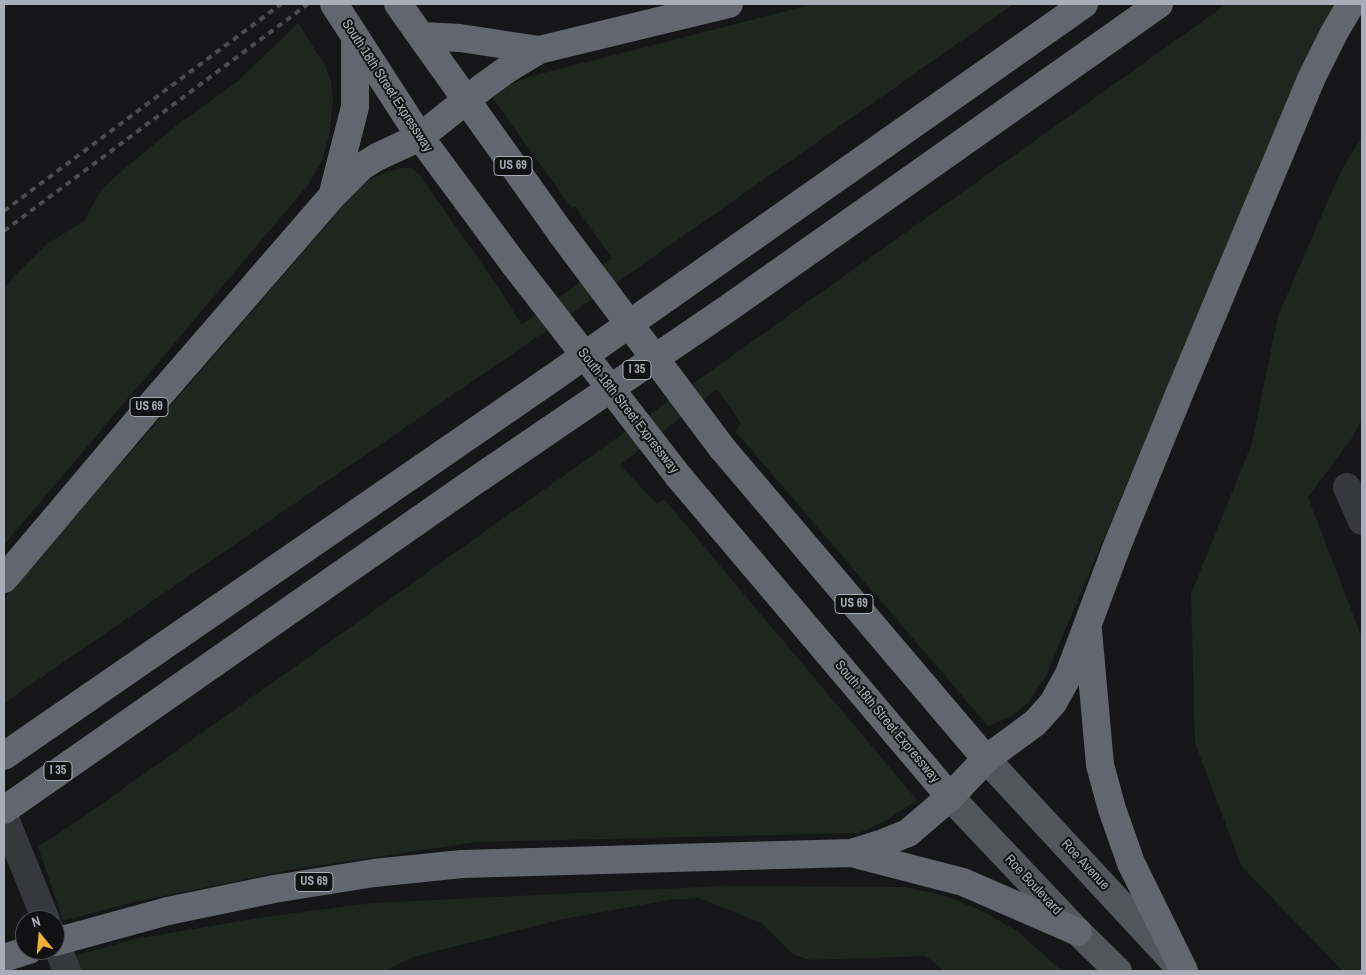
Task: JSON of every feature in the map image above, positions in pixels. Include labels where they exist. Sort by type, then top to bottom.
[{"type":"highway","name":"South 18th Street Expressway","points":[[334,4],[420,137],[514,264],[679,477],[950,797]]},
{"type":"highway","name":"US 69","points":[[65,939],[168,912],[274,889],[374,873],[462,864],[852,853],[908,833],[950,797],[986,759],[722,448],[561,233],[398,4]]},
{"type":"highway","points":[[333,195],[361,167],[377,157],[420,137],[509,68],[539,50],[729,4]]},
{"type":"highway","points":[[4,756],[554,377],[1084,4]]},
{"type":"highway","name":"I 35","points":[[4,810],[469,485],[727,309],[1159,4]]},
{"type":"highway","points":[[986,759],[1034,724],[1053,703],[1069,674],[1180,392],[1312,77],[1351,4]]},
{"type":"highway","name":"US 69","points":[[12,570],[145,412],[333,195],[355,107],[352,33]]},
{"type":"highway","points":[[422,36],[460,38],[539,50]]},
{"type":"highway","points":[[1088,624],[1100,765],[1112,809],[1130,863],[1184,971]]},
{"type":"highway","points":[[852,853],[963,882],[1078,932]]},
{"type":"main road","name":"Roe Avenue","points":[[986,759],[1184,971]]},
{"type":"main road","name":"Roe Boulevard","points":[[950,797],[1078,932],[1118,971]]},
{"type":"street","points":[[1347,487],[1362,521]]},
{"type":"street","points":[[4,816],[42,910]]},
{"type":"shaded area","points":[[814,4],[1014,4],[639,267],[4,703],[4,599],[349,199],[369,180],[386,172],[402,168],[411,168],[419,174],[498,287],[522,325],[612,258],[575,206],[571,207],[491,96],[514,83],[532,76]]},
{"type":"shaded area","points":[[1227,4],[1340,4],[1280,121],[1045,678],[1028,703],[1012,716],[988,726],[735,431],[741,423],[717,389],[620,465],[657,504],[664,499],[917,800],[887,820],[859,833],[476,842],[296,869],[134,902],[65,920],[65,910],[59,910],[38,847],[82,818]]},
{"type":"shaded area","points":[[298,23],[326,67],[331,82],[333,101],[329,136],[322,161],[308,185],[4,545],[4,290],[15,275],[47,244],[84,221],[101,190],[124,169],[176,126],[238,81]]},
{"type":"shaded area","points":[[1362,137],[1362,418],[1352,438],[1308,497],[1362,638],[1362,971],[1343,971],[1242,867],[1195,743],[1191,594],[1252,443],[1278,316],[1341,171]]},
{"type":"shaded area","points":[[723,886],[905,887],[946,896],[986,913],[1017,931],[1062,971],[945,971],[925,956],[811,960],[794,955],[761,923],[699,898],[669,900],[563,919],[413,957],[385,971],[78,971],[74,956],[135,939],[264,917],[373,903]]},
{"type":"railway","points":[[4,211],[281,4]]},
{"type":"railway","points":[[4,231],[308,4]]}]
